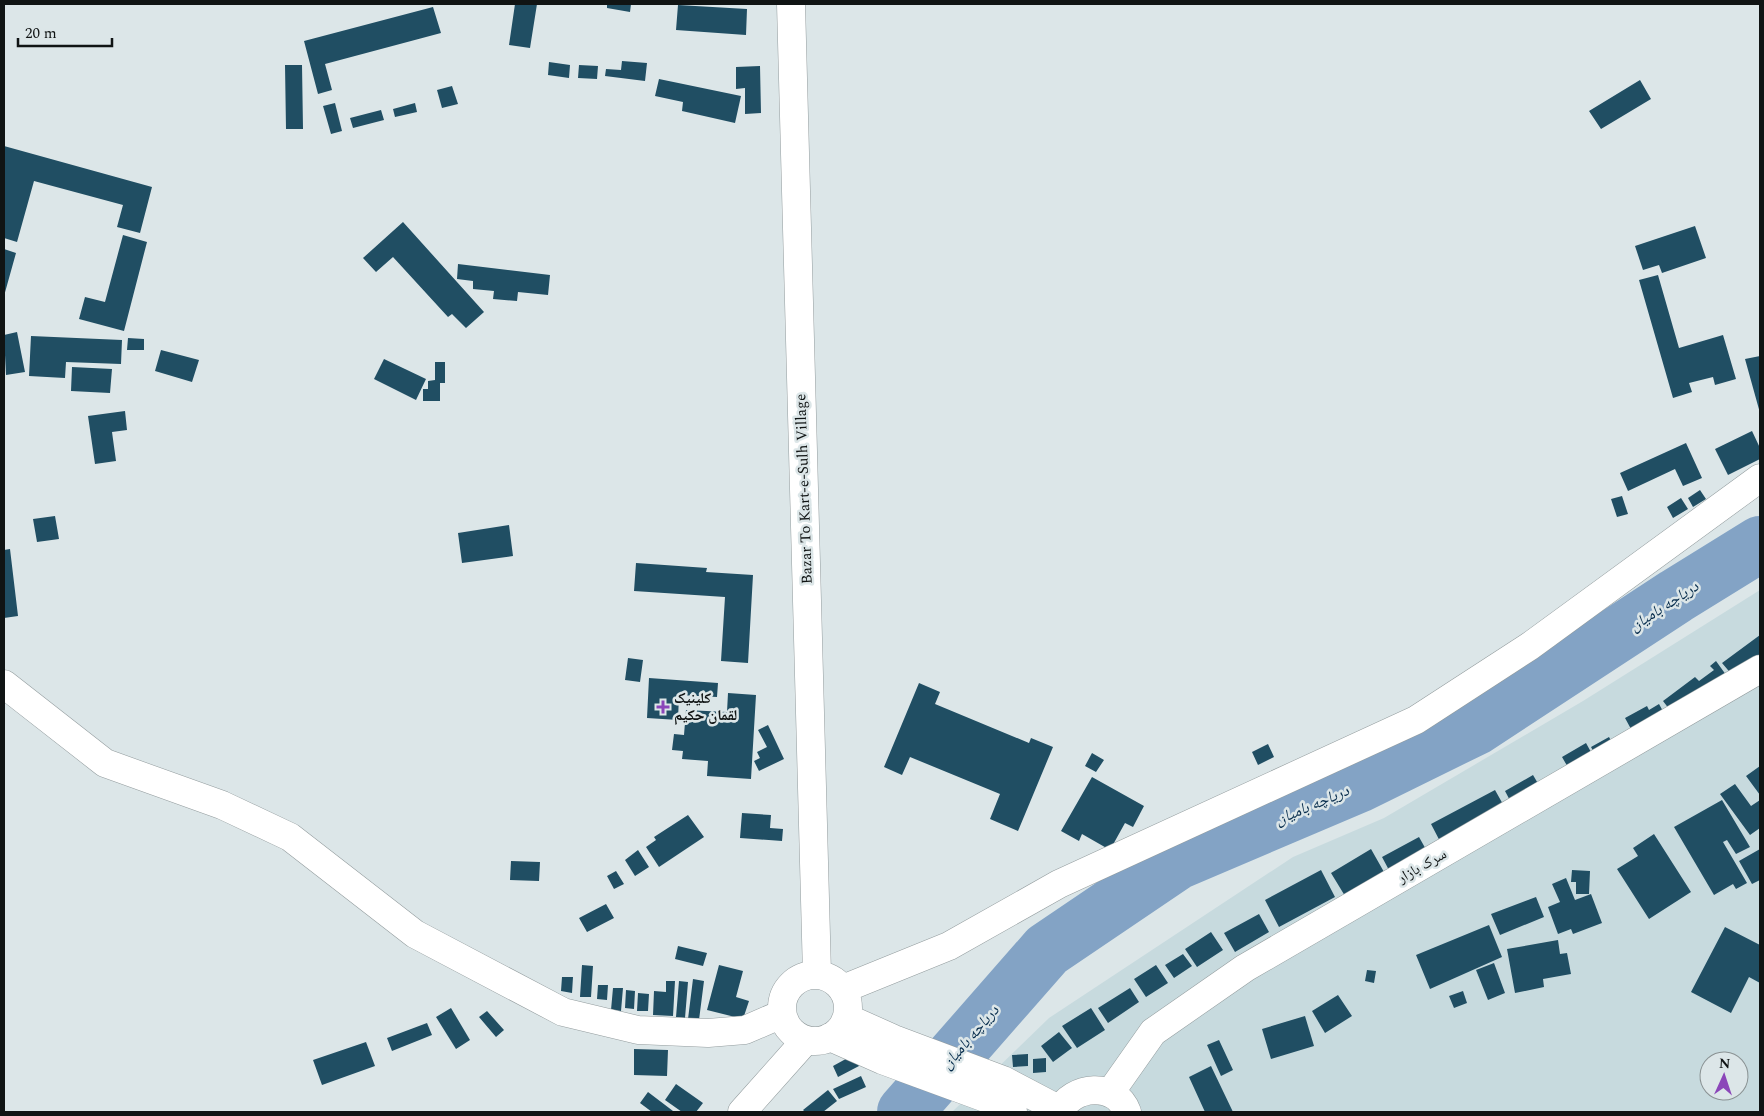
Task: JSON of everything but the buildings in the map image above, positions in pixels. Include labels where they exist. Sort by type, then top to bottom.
[{"type":"main road","name":"Bazar To Kart-e-Sulh Village","points":[[791,4],[817,974]]},
{"type":"main road","points":[[843,989],[949,946],[1059,884],[1416,720],[1530,646],[1760,478]]},
{"type":"main road","name":"سرک بازار","points":[[1119,1103],[1153,1032],[1245,968],[1760,669]]},
{"type":"main road","points":[[4,684],[105,763],[222,805],[290,837],[415,934],[562,1012],[638,1030],[708,1033],[745,1030],[782,1014]]},
{"type":"main road","points":[[742,1112],[828,1032],[848,1008],[843,989],[827,977],[817,974],[798,979],[790,986],[781,1004],[782,1014],[790,1031],[828,1032],[888,1049],[1002,1097],[1060,1111],[1067,1100],[1087,1090],[1099,1090],[1119,1103]]},
{"type":"shaded area","points":[[1760,590],[1760,1112],[952,1112],[1049,1018],[1293,857],[1384,818],[1583,701]]},
{"type":"waterway","name":"دریاچه بامیان","points":[[905,1112],[1047,950],[1177,862],[1358,785],[1476,727],[1676,596],[1760,544]]},
{"type":"place","name":"کلینیک لقمان حکیم","points":[[663,707]]}]
